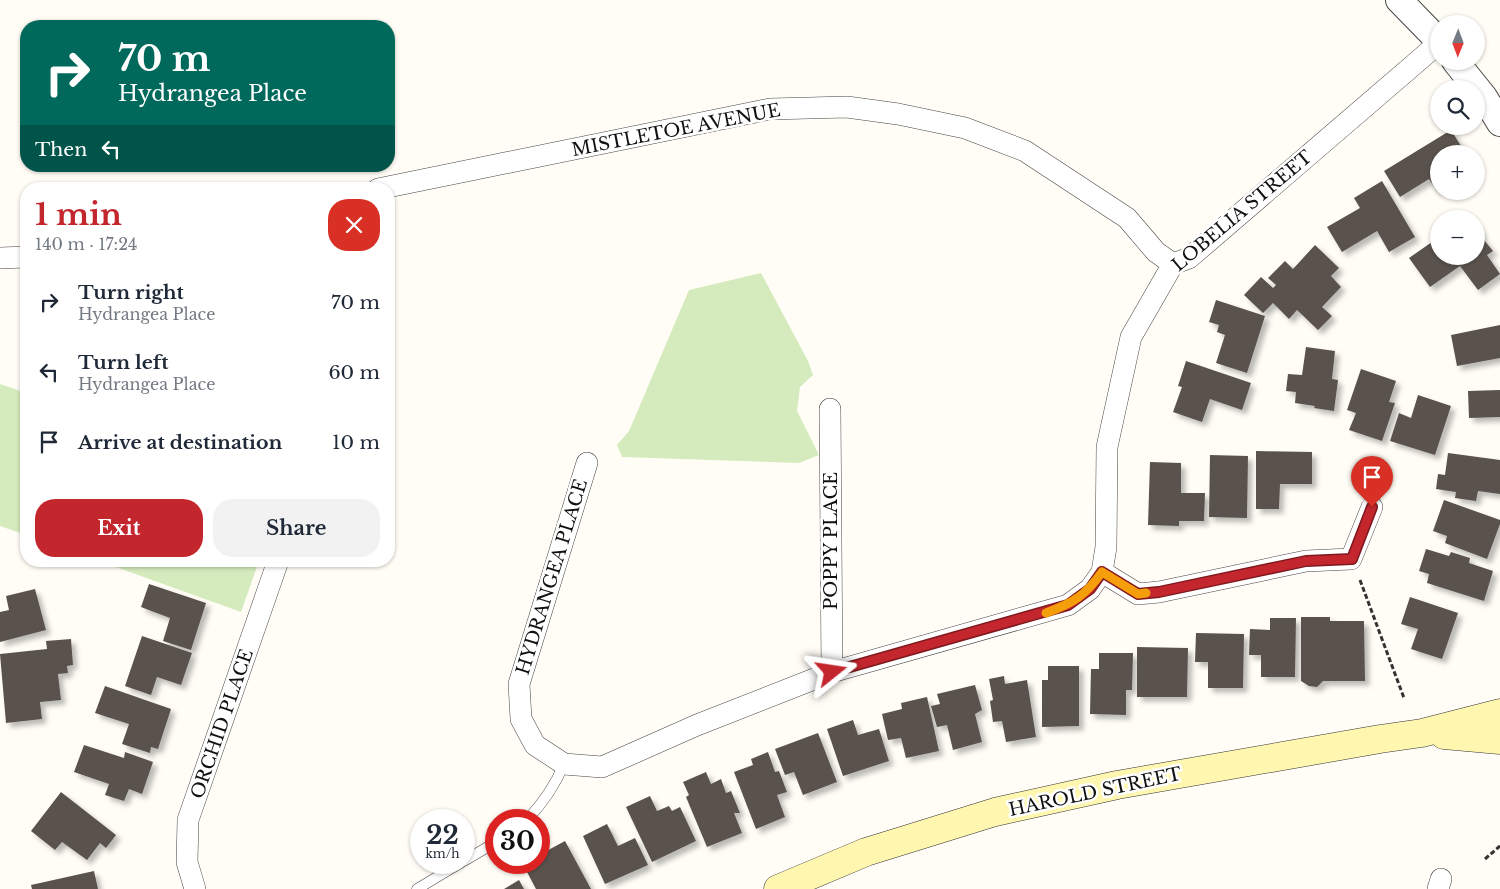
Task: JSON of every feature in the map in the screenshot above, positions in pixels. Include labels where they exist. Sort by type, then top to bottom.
[{"type":"main road","name":"HAROLD STREET","points":[[778,889],[866,852],[995,812],[1117,785],[1422,733],[1500,713]]},
{"type":"main road","name":"HAROLD STREET","points":[[1422,733],[1500,740]]},
{"type":"street","points":[[1400,0],[1430,32]]},
{"type":"street","name":"LOBELIA STREET","points":[[1102,572],[1106,547],[1107,447],[1131,337],[1173,264],[1189,258],[1430,50]]},
{"type":"street","points":[[1462,70],[1484,98],[1500,123]]},
{"type":"street","name":"MISTLETOE AVENUE","points":[[395,186],[770,109],[847,107],[898,114],[965,128],[1025,151],[1127,218],[1156,252],[1173,264]]},
{"type":"street","points":[[0,258],[20,257]]},
{"type":"street","name":"POPPY PLACE","points":[[830,409],[832,672]]},
{"type":"street","name":"HYDRANGEA PLACE","points":[[586,463],[519,684],[521,719],[535,745],[564,764],[602,767],[697,725],[832,672],[1068,605],[1090,589],[1102,572]]},
{"type":"street","points":[[1102,572],[1138,594],[1159,592],[1306,561],[1352,559],[1372,507]]},
{"type":"street","name":"ORCHID PLACE","points":[[195,889],[187,862],[188,820],[276,567]]},
{"type":"lane","points":[[537,809],[553,788],[564,764]]},
{"type":"lane","points":[[417,889],[443,874]]},
{"type":"path","points":[[1352,559],[1404,698]]},
{"type":"path","points":[[1485,859],[1500,846]]},
{"type":"green space","points":[[761,273],[808,361],[813,375],[800,387],[797,411],[819,455],[799,463],[622,457],[617,445],[629,431],[689,290]]},
{"type":"green space","points":[[0,384],[20,391],[20,533],[0,526]]},
{"type":"green space","points":[[116,567],[257,567],[241,612]]},
{"type":"building","points":[[1443,135],[1454,135],[1460,145],[1430,145],[1430,180],[1429,179],[1400,197],[1384,171]]},
{"type":"building","points":[[1382,181],[1415,237],[1389,252],[1377,231],[1342,252],[1327,227],[1360,208],[1354,198]]},
{"type":"building","points":[[1485,241],[1493,251],[1487,255],[1500,274],[1478,290],[1460,266],[1430,287],[1409,258],[1430,243],[1430,265],[1485,265]]},
{"type":"building","points":[[1315,245],[1339,268],[1331,276],[1341,287],[1322,307],[1332,316],[1318,330],[1297,310],[1289,319],[1273,303],[1263,313],[1244,295],[1261,277],[1273,288],[1276,285],[1268,278],[1285,261],[1293,269]]},
{"type":"building","points":[[1216,300],[1265,316],[1247,373],[1216,363],[1225,335],[1217,332],[1219,325],[1209,322]]},
{"type":"building","points":[[1500,325],[1500,358],[1457,366],[1451,335]]},
{"type":"building","points":[[1306,347],[1335,351],[1332,379],[1338,380],[1334,411],[1295,403],[1296,392],[1286,391],[1288,374],[1302,375]]},
{"type":"building","points":[[1186,361],[1251,383],[1242,410],[1210,399],[1202,422],[1173,412],[1182,387],[1178,386]]},
{"type":"building","points":[[1361,369],[1396,381],[1389,402],[1395,403],[1382,441],[1349,430],[1356,413],[1347,410]]},
{"type":"building","points":[[1500,390],[1500,417],[1469,418],[1468,391]]},
{"type":"building","points":[[1418,395],[1451,406],[1435,455],[1390,441],[1399,413],[1411,418]]},
{"type":"building","points":[[1256,451],[1312,452],[1312,484],[1280,484],[1279,509],[1256,509]]},
{"type":"building","points":[[1448,453],[1500,460],[1500,494],[1478,491],[1476,501],[1455,498],[1456,492],[1436,489],[1438,474],[1445,475]]},
{"type":"building","points":[[1210,455],[1248,456],[1247,518],[1209,517]]},
{"type":"building","points":[[1150,462],[1181,463],[1181,493],[1205,493],[1204,521],[1179,521],[1179,526],[1148,525]]},
{"type":"building","points":[[1444,500],[1500,520],[1487,559],[1445,543],[1447,536],[1433,531]]},
{"type":"building","points":[[1426,549],[1449,556],[1451,552],[1470,558],[1469,563],[1493,571],[1484,601],[1427,583],[1429,574],[1419,571]]},
{"type":"building","points":[[149,584],[206,603],[191,650],[163,641],[170,618],[141,607]]},
{"type":"building","points":[[35,589],[46,630],[0,642],[0,612],[9,610],[6,596]]},
{"type":"building","points":[[1410,597],[1458,613],[1442,659],[1411,649],[1418,629],[1401,624]]},
{"type":"building","points":[[1301,617],[1330,617],[1330,621],[1364,621],[1365,681],[1323,681],[1317,687],[1309,686],[1301,681]]},
{"type":"building","points":[[1270,618],[1296,618],[1295,677],[1261,677],[1261,655],[1249,655],[1250,629],[1270,630]]},
{"type":"building","points":[[1196,633],[1244,634],[1243,688],[1208,688],[1208,662],[1195,662]]},
{"type":"building","points":[[142,636],[192,653],[181,685],[157,677],[151,695],[125,686]]},
{"type":"building","points":[[71,639],[73,665],[67,666],[68,673],[58,674],[61,700],[40,702],[42,719],[6,723],[0,654],[47,649],[46,641]]},
{"type":"building","points":[[1137,647],[1188,648],[1187,697],[1137,697]]},
{"type":"building","points":[[1099,653],[1133,653],[1132,690],[1126,690],[1126,715],[1090,714],[1091,669],[1099,669]]},
{"type":"building","points":[[1048,666],[1079,666],[1079,726],[1042,727],[1042,680],[1048,680]]},
{"type":"building","points":[[1004,676],[1005,684],[1027,680],[1036,737],[1006,742],[1002,721],[993,722],[990,701],[993,700],[989,679]]},
{"type":"building","points":[[975,685],[982,710],[975,714],[982,742],[953,750],[947,725],[937,727],[931,706],[940,704],[937,694]]},
{"type":"building","points":[[105,686],[171,709],[158,749],[151,747],[150,753],[122,744],[129,724],[95,713]]},
{"type":"building","points":[[927,697],[939,751],[906,758],[901,738],[888,740],[882,714],[902,709],[901,703]]},
{"type":"building","points":[[853,720],[858,735],[879,729],[889,761],[843,776],[827,729]]},
{"type":"building","points":[[818,733],[837,782],[803,795],[794,772],[785,775],[775,749]]},
{"type":"building","points":[[84,745],[124,758],[125,752],[153,762],[142,794],[129,789],[124,801],[105,795],[109,784],[74,772]]},
{"type":"building","points":[[768,752],[775,772],[779,771],[787,792],[777,795],[785,817],[756,829],[734,772],[753,765],[751,759]]},
{"type":"building","points":[[706,772],[711,784],[721,779],[726,793],[731,791],[740,813],[734,813],[742,833],[707,847],[686,797],[689,795],[683,782]]},
{"type":"building","points":[[61,792],[116,835],[106,848],[100,843],[87,860],[62,842],[55,850],[31,831]]},
{"type":"building","points":[[650,796],[657,811],[669,806],[672,811],[680,807],[696,841],[652,862],[626,807]]},
{"type":"building","points":[[607,824],[618,846],[635,838],[648,865],[605,884],[583,836]]},
{"type":"building","points":[[565,841],[591,889],[536,889],[528,874],[550,874],[550,849]]},
{"type":"building","points":[[94,871],[98,889],[32,889],[31,885]]},
{"type":"building","points":[[519,880],[524,889],[504,889]]},
{"type":"slow traffic","points":[[1046,613],[1068,605],[1090,589],[1102,572],[1138,594],[1146,593]]},
{"type":"route","points":[[832,672],[1068,605],[1090,589],[1102,572],[1138,594],[1159,592],[1306,561],[1352,559],[1372,507]]}]
